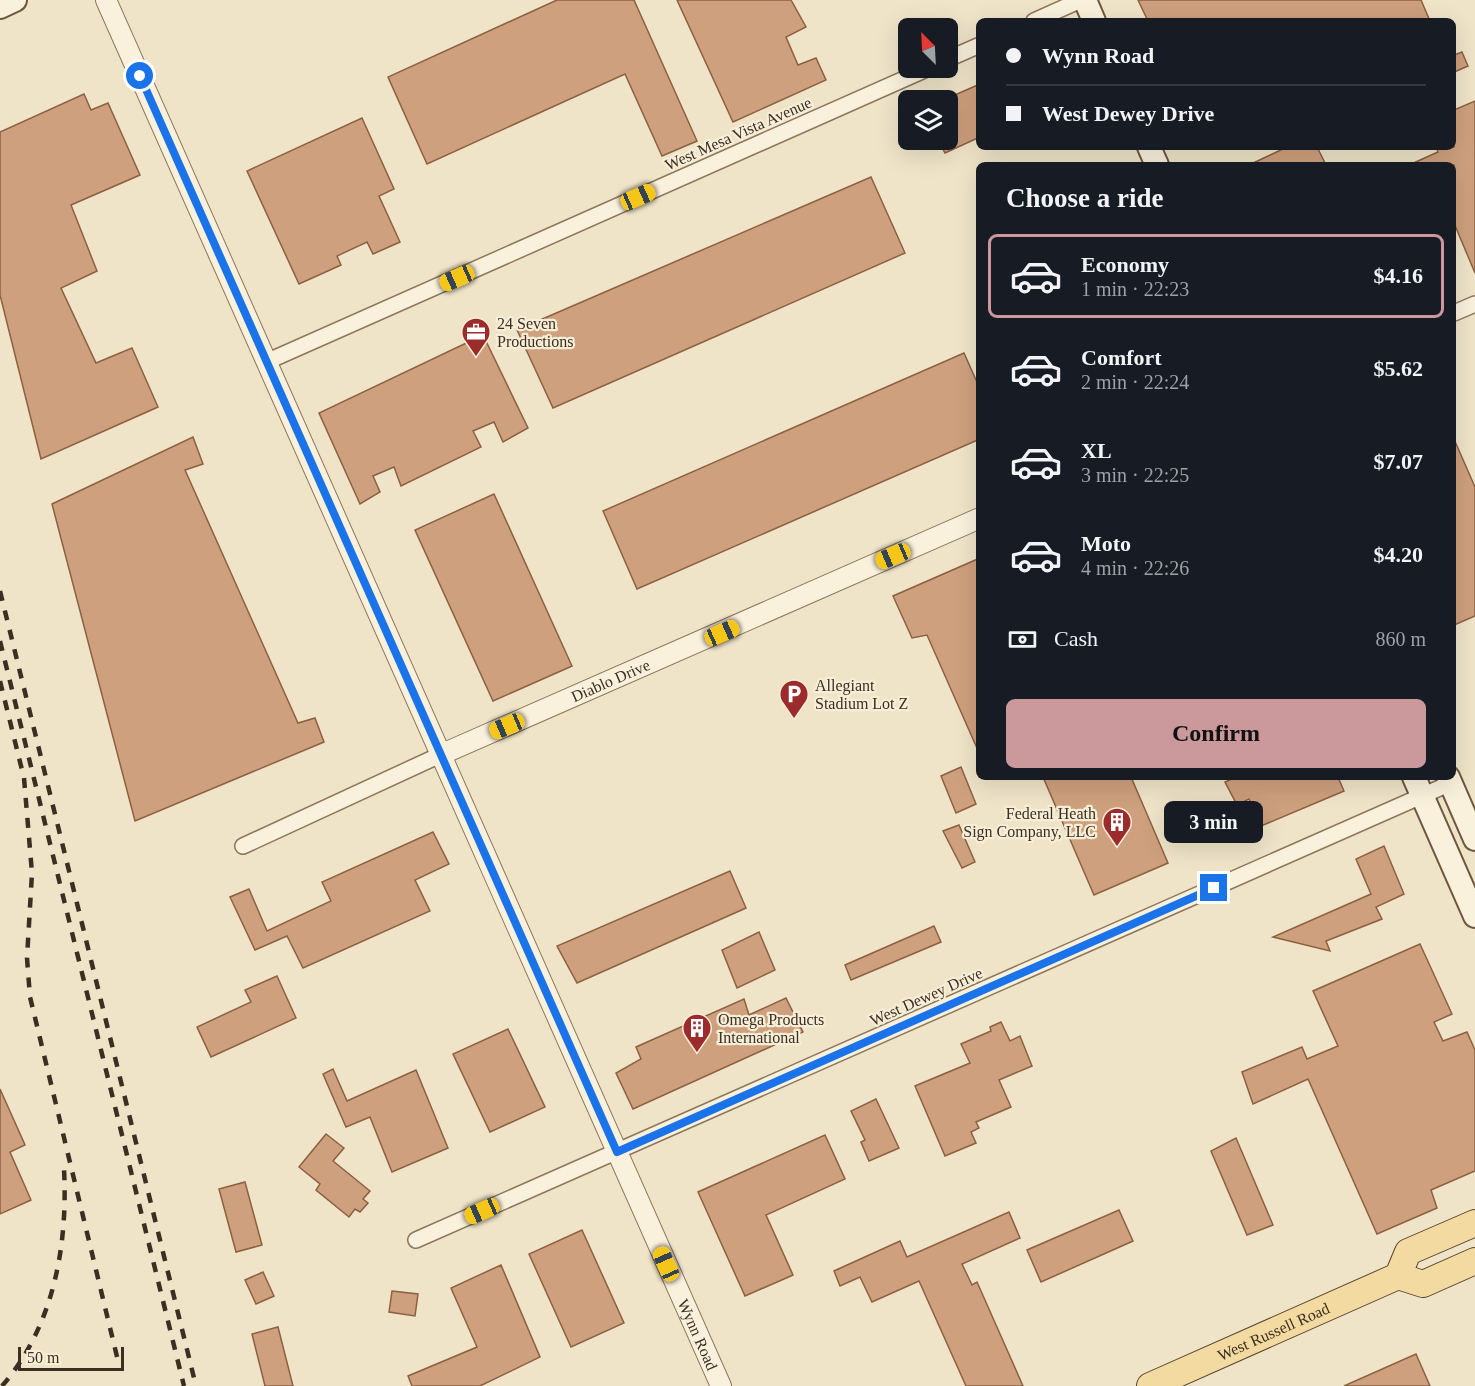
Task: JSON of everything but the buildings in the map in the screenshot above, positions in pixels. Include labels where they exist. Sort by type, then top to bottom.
[{"type":"main road","points":[[0,7],[15,0]]},
{"type":"main road","points":[[1083,0],[1092,18]]},
{"type":"main road","points":[[1449,780],[1475,839]]},
{"type":"main road","points":[[1418,786],[1475,916]]},
{"type":"main road","points":[[1475,1223],[1408,1252],[1398,1276],[1422,1284],[1475,1261]]},
{"type":"main road","name":"West Russell Road","points":[[1150,1386],[1398,1276]]},
{"type":"street","name":"Wynn Road","points":[[106,0],[721,1386]]},
{"type":"street","points":[[1041,18],[1083,0]]},
{"type":"street","points":[[958,55],[976,47]]},
{"type":"street","name":"West Mesa Vista Avenue","points":[[266,362],[906,78]]},
{"type":"street","points":[[1456,312],[1475,304]]},
{"type":"street","name":"Diablo Drive","points":[[243,846],[441,755],[976,520]]},
{"type":"street","name":"West Dewey Drive","points":[[416,1240],[617,1152],[1418,786],[1449,780]]},
{"type":"railway","points":[[0,591],[196,1386]]},
{"type":"railway","points":[[0,641],[184,1386]]},
{"type":"railway","points":[[0,681],[24,778]]},
{"type":"railway","points":[[24,778],[32,873],[27,958],[30,997],[119,1365]]},
{"type":"railway","points":[[2,1386],[20,1363],[34,1337],[46,1311],[54,1284],[63,1227],[64,1169]]},
{"type":"place","name":"24 Seven Productions","points":[[476,358]]},
{"type":"place","name":"Allegiant Stadium Lot Z","points":[[794,720]]},
{"type":"place","name":"Federal Heath Sign Company, LLC","points":[[1117,848]]},
{"type":"place","name":"Omega Products International","points":[[697,1054]]},
{"type":"route","points":[[140,76],[617,1152],[1214,888]]}]
